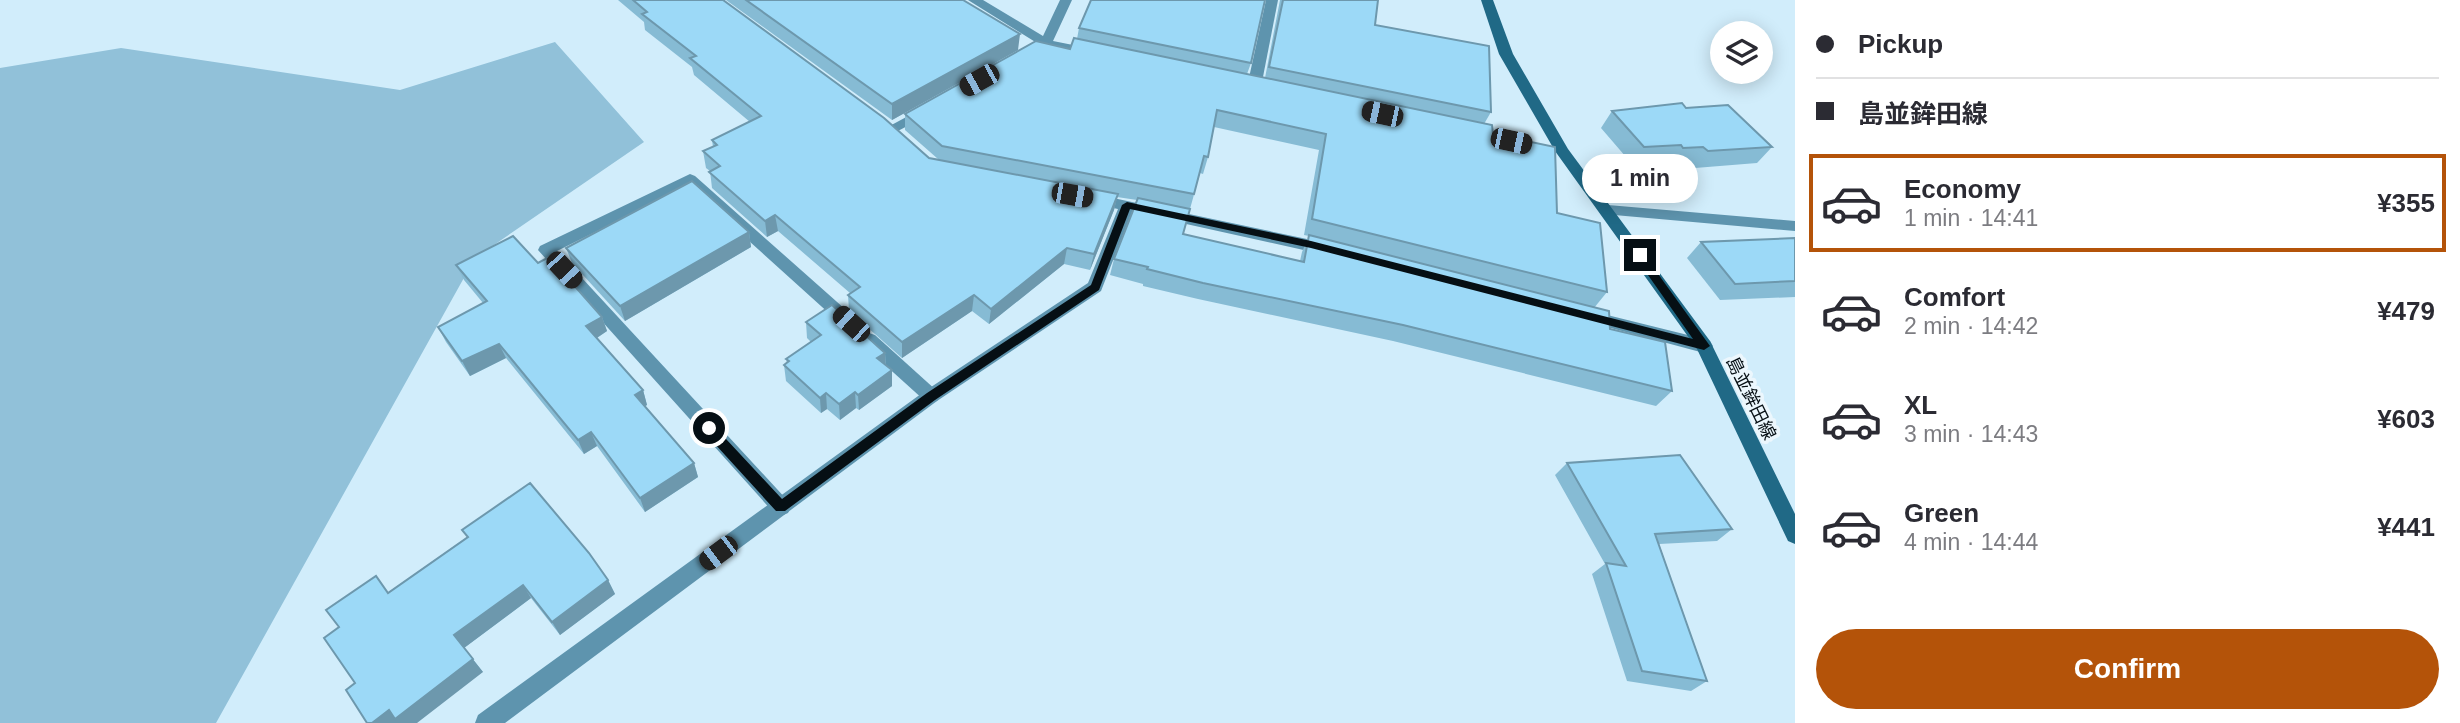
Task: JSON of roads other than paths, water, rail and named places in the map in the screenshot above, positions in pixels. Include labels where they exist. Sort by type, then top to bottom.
[{"type":"main road","name":"島並鉾田線","points":[[1487,0],[1506,54],[1556,150],[1608,210],[1704,346],[1795,535]]},
{"type":"street","points":[[974,0],[1046,43],[1111,57]]},
{"type":"street","points":[[1022,57],[1046,43],[1066,0]]},
{"type":"street","points":[[1254,87],[1272,0]]},
{"type":"street","points":[[890,129],[939,103]]},
{"type":"street","points":[[781,507],[546,250],[690,178],[931,396]]},
{"type":"street","points":[[1072,195],[1337,251]]},
{"type":"street","points":[[486,723],[931,396],[1095,287],[1127,205]]},
{"type":"street","points":[[1608,210],[1795,226]]},
{"type":"street","points":[[1573,312],[1704,346]]}]
